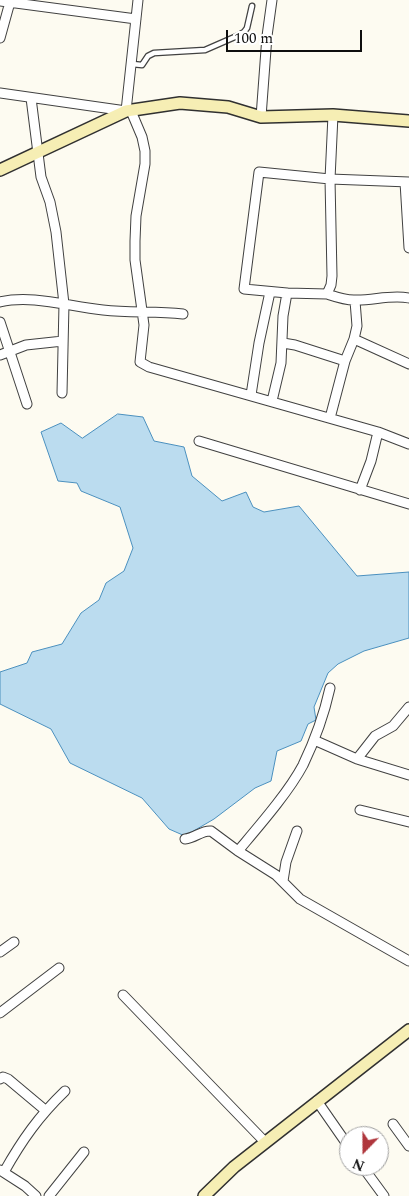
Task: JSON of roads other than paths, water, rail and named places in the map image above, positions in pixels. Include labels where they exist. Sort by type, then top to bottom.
[{"type":"street","points":[[138,0],[128,111],[142,136],[146,151],[136,216],[135,241],[135,260],[144,324],[140,362],[144,365],[378,432],[409,444]]},
{"type":"street","points":[[261,117],[267,36],[272,0]]},
{"type":"street","points":[[0,1],[136,19]]},
{"type":"street","points":[[0,38],[10,2]]},
{"type":"street","points":[[0,93],[128,111],[180,103],[228,107],[261,117],[333,115],[409,121]]},
{"type":"street","points":[[31,98],[41,178],[50,202],[56,232],[64,304],[62,393]]},
{"type":"street","points":[[0,170],[128,111]]},
{"type":"street","points":[[327,294],[332,276],[330,179],[333,115]]},
{"type":"street","points":[[409,248],[407,182],[330,179],[259,172],[244,289],[327,294],[343,300],[409,298]]},
{"type":"street","points":[[252,396],[259,343],[270,292]]},
{"type":"street","points":[[272,401],[281,363],[283,316],[287,293]]},
{"type":"street","points":[[0,302],[19,299],[94,309],[183,314]]},
{"type":"street","points":[[330,418],[357,326],[355,300]]},
{"type":"street","points":[[0,322],[27,404]]},
{"type":"street","points":[[354,339],[409,364]]},
{"type":"street","points":[[0,355],[26,345],[63,341]]},
{"type":"street","points":[[283,343],[345,362]]},
{"type":"street","points":[[360,490],[371,461],[378,432]]},
{"type":"street","points":[[199,441],[409,504]]},
{"type":"street","points":[[238,851],[282,796],[302,766],[322,722],[330,688]]},
{"type":"street","points":[[357,759],[375,736],[393,726],[409,707]]},
{"type":"street","points":[[314,740],[357,759],[409,775]]},
{"type":"street","points":[[360,810],[409,822]]},
{"type":"street","points":[[186,839],[207,830],[211,831],[283,881],[300,899],[409,961]]},
{"type":"street","points":[[283,881],[286,862],[297,831]]},
{"type":"street","points":[[0,952],[14,942]]},
{"type":"street","points":[[1,1009],[59,968]]},
{"type":"street","points":[[123,995],[265,1142]]},
{"type":"street","points":[[204,1196],[234,1167],[409,1030]]},
{"type":"street","points":[[0,1079],[3,1077],[8,1079],[46,1110]]},
{"type":"street","points":[[36,1196],[2,1171],[46,1110],[65,1091]]},
{"type":"street","points":[[317,1101],[339,1133]]},
{"type":"street","points":[[393,1124],[409,1146]]},
{"type":"street","points":[[49,1196],[84,1152]]},
{"type":"street","points":[[369,1176],[384,1196]]},
{"type":"lane","points":[[132,64],[142,65],[148,56],[154,53],[205,50],[238,36],[247,28],[252,6]]},
{"type":"water","points":[[118,414],[143,417],[154,441],[184,447],[192,476],[222,501],[246,492],[253,507],[264,512],[299,506],[357,576],[409,572],[409,638],[364,651],[338,664],[328,673],[314,707],[316,720],[308,724],[301,741],[277,751],[271,781],[255,788],[214,819],[185,836],[169,829],[142,798],[70,763],[51,729],[0,704],[0,672],[27,663],[32,652],[62,644],[81,613],[99,600],[106,583],[124,571],[133,548],[120,507],[81,491],[77,483],[58,481],[41,432],[61,423],[82,438]]}]
